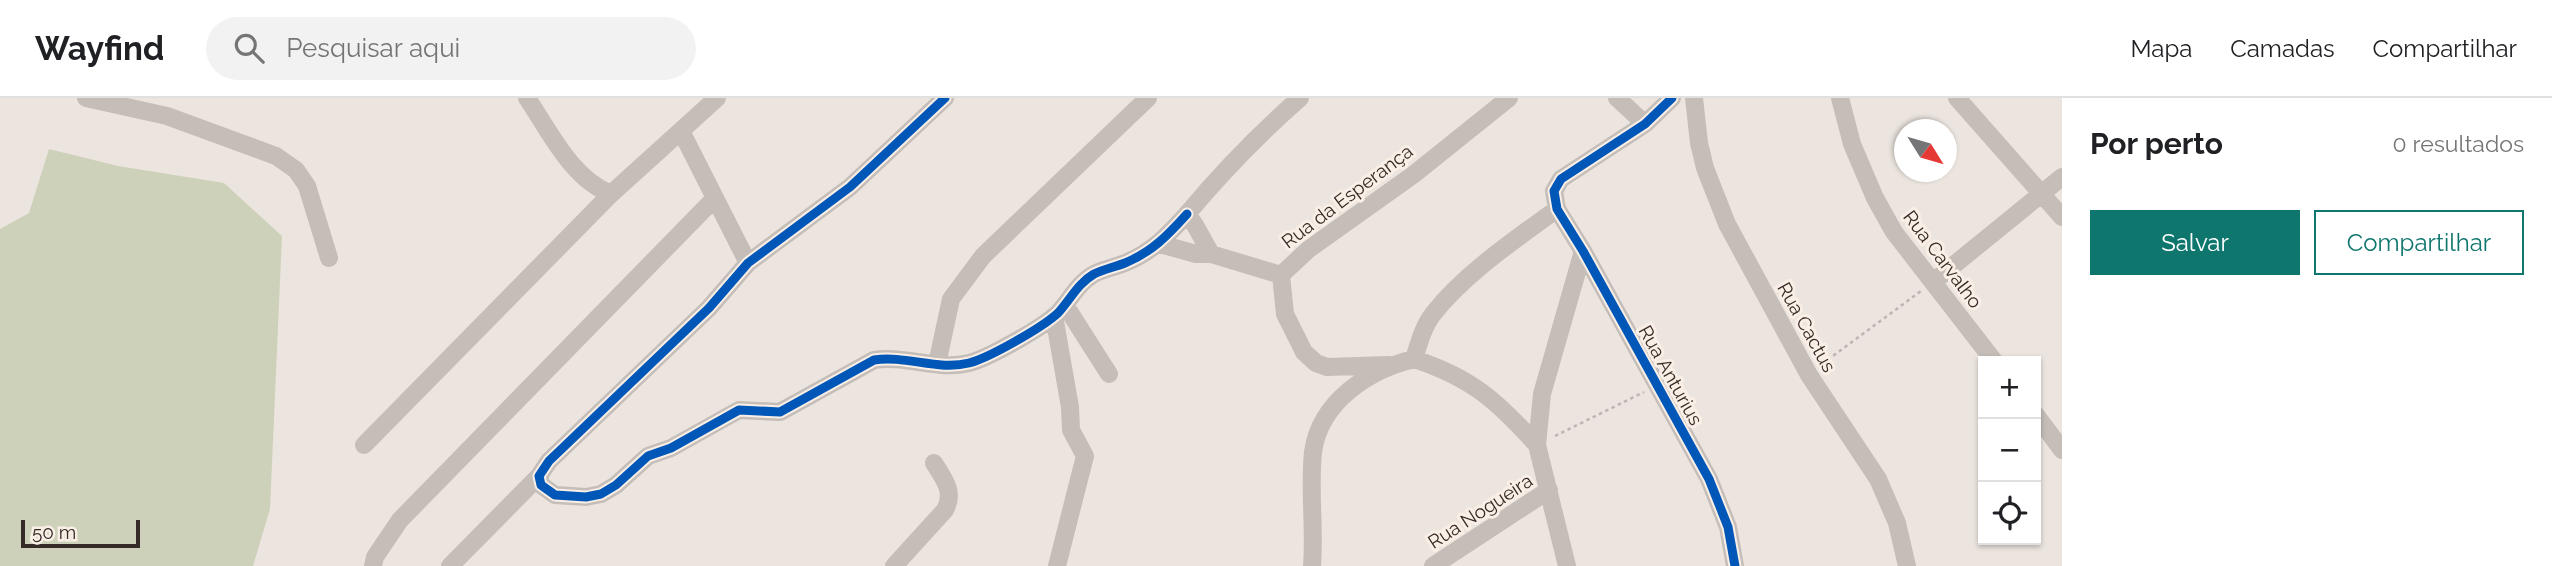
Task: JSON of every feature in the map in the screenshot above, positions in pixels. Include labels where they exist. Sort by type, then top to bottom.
[{"type":"street","points":[[86,98],[167,116],[276,156],[296,170],[307,186],[328,258]]},
{"type":"street","points":[[161,98],[167,116]]},
{"type":"street","points":[[527,98],[571,164],[598,189],[611,194]]},
{"type":"street","points":[[450,566],[539,476],[549,461],[709,308],[748,263],[850,187],[945,98]]},
{"type":"street","points":[[937,364],[951,299],[984,256],[1148,98]]},
{"type":"street","points":[[539,476],[541,485],[555,495],[586,497],[601,494],[616,485],[648,456],[671,447],[739,410],[780,412],[874,360],[891,357],[937,364],[967,364],[983,359],[1060,311],[1072,295],[1095,274],[1128,262],[1160,244],[1211,184],[1300,98]]},
{"type":"street","name":"Rua da Esperança","points":[[1390,365],[1327,367],[1315,363],[1304,352],[1285,314],[1281,275],[1308,250],[1413,175],[1509,98]]},
{"type":"street","points":[[1618,98],[1645,124]]},
{"type":"street","points":[[1414,359],[1422,331],[1446,300],[1491,258],[1557,209],[1554,191],[1561,179],[1645,124],[1672,98]]},
{"type":"street","name":"Rua Cactus","points":[[1694,98],[1699,143],[1712,189],[1727,224],[1809,374],[1878,479],[1897,523],[1907,566]]},
{"type":"street","name":"Rua Carvalho","points":[[1840,98],[1852,144],[1875,198],[1894,232],[1990,356]]},
{"type":"street","points":[[1957,98],[2062,217]]},
{"type":"street","points":[[364,445],[611,194],[681,131],[708,101]]},
{"type":"street","points":[[681,131],[748,263]]},
{"type":"street","points":[[1933,282],[2062,177]]},
{"type":"street","points":[[373,566],[374,557],[400,520],[715,198]]},
{"type":"street","name":"Rua Anturius","points":[[1557,209],[1709,479],[1728,527],[1735,566]]},
{"type":"street","points":[[1187,214],[1211,254]]},
{"type":"street","points":[[1160,244],[1196,254],[1211,254],[1281,275]]},
{"type":"street","points":[[1567,566],[1537,445],[1542,394],[1583,251]]},
{"type":"street","points":[[1060,311],[1109,374]]},
{"type":"street","points":[[1057,566],[1085,456],[1071,430],[1060,311]]},
{"type":"street","points":[[1315,563],[1314,451],[1323,422],[1336,402],[1355,386],[1390,365],[1414,359],[1465,379],[1502,406],[1537,445]]},
{"type":"street","points":[[2039,419],[2062,450]]},
{"type":"street","points":[[894,566],[946,510],[950,502],[950,491],[934,463]]},
{"type":"street","name":"Rua Nogueira","points":[[1433,566],[1549,490]]},
{"type":"path","points":[[1809,374],[1933,282]]},
{"type":"path","points":[[1537,445],[1657,385]]},
{"type":"green space","points":[[49,149],[118,166],[224,183],[282,236],[270,509],[253,566],[0,566],[0,229],[29,213]]},
{"type":"cycle path","points":[[945,98],[850,187],[748,263],[709,308],[549,461],[539,476],[541,485],[555,495],[586,497],[601,494],[616,485],[648,456],[671,448],[739,410],[780,412],[874,360],[898,359],[946,365],[978,360],[1041,326],[1058,313],[1088,278],[1143,254],[1166,236],[1187,214]]},
{"type":"cycle path","points":[[1672,98],[1645,124],[1561,179],[1554,191],[1557,209],[1709,479],[1728,527],[1735,566]]}]
